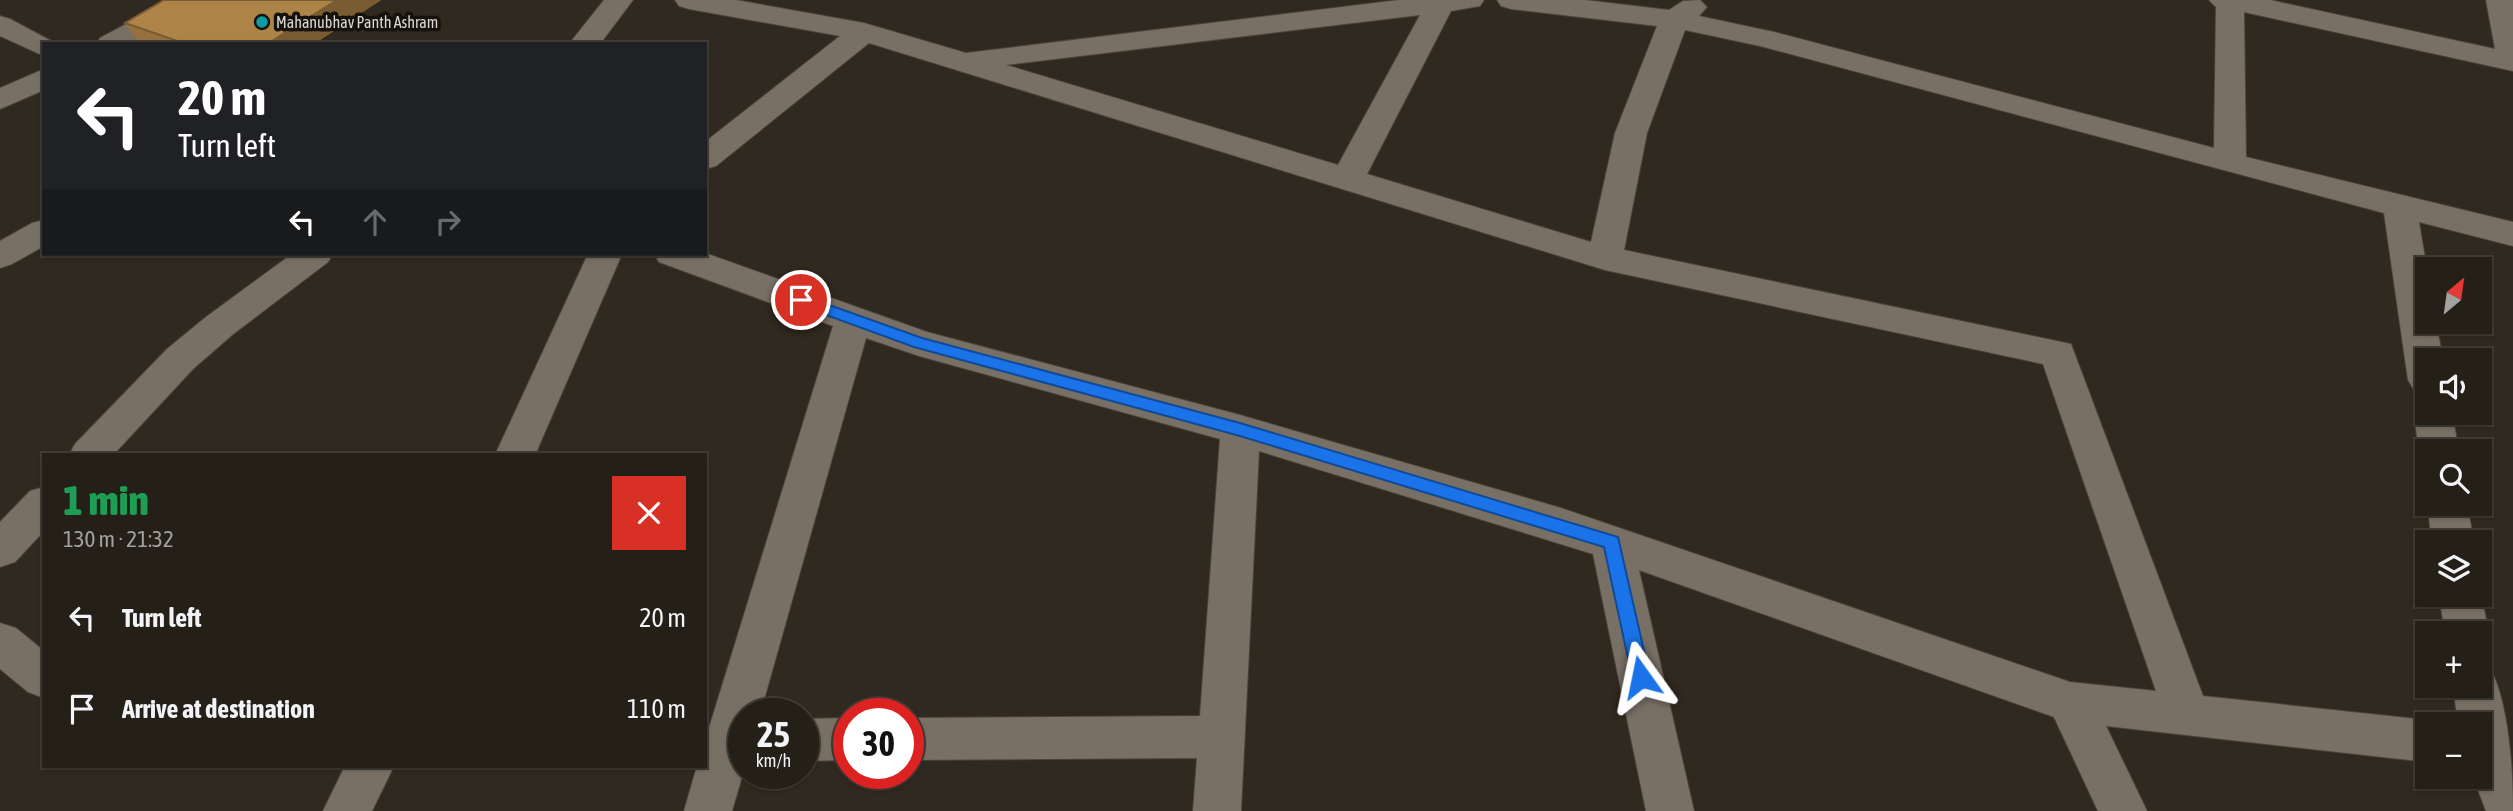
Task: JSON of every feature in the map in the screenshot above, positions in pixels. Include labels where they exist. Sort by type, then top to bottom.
[{"type":"street","points":[[115,42],[192,0]]},
{"type":"street","points":[[586,42],[619,0]]},
{"type":"street","points":[[689,0],[864,32],[1605,258],[2057,354],[2187,714]]},
{"type":"street","points":[[1511,0],[1674,19],[1764,38],[2400,208],[2513,234]]},
{"type":"street","points":[[1605,258],[1631,133],[1674,19],[1703,0]]},
{"type":"street","points":[[2230,163],[2228,1],[2513,62],[2500,0]]},
{"type":"street","points":[[960,62],[1455,1]]},
{"type":"street","points":[[1348,178],[1455,1]]},
{"type":"street","points":[[0,24],[42,46]]},
{"type":"street","points":[[707,157],[864,32]]},
{"type":"street","points":[[0,100],[42,79]]},
{"type":"street","points":[[2400,208],[2422,348]]},
{"type":"street","points":[[0,256],[42,232]]},
{"type":"street","points":[[91,453],[180,359],[219,326],[313,256]]},
{"type":"street","points":[[516,453],[603,256]]},
{"type":"street","points":[[677,256],[919,343],[1240,430],[1612,542],[2070,702],[2415,740]]},
{"type":"street","points":[[748,698],[853,319]]},
{"type":"street","points":[[1217,811],[1240,430]]},
{"type":"street","points":[[0,550],[42,505]]},
{"type":"street","points":[[1612,542],[1670,811]]},
{"type":"street","points":[[0,642],[42,676]]},
{"type":"street","points":[[2070,702],[2123,811]]},
{"type":"street","points":[[924,739],[1221,737]]},
{"type":"street","points":[[708,811],[728,760]]},
{"type":"street","points":[[347,811],[370,768]]},
{"type":"street","points":[[2492,769],[2507,803],[2513,806]]},
{"type":"building","name":"Mahanubhav Panth Ashram","points":[[164,0],[337,0],[270,42],[180,42],[125,23]]},
{"type":"place","name":"Mahanubhav Panth Ashram","points":[[262,22]]},
{"type":"route","points":[[801,300],[919,343],[1240,430],[1612,542],[1641,677]]}]
